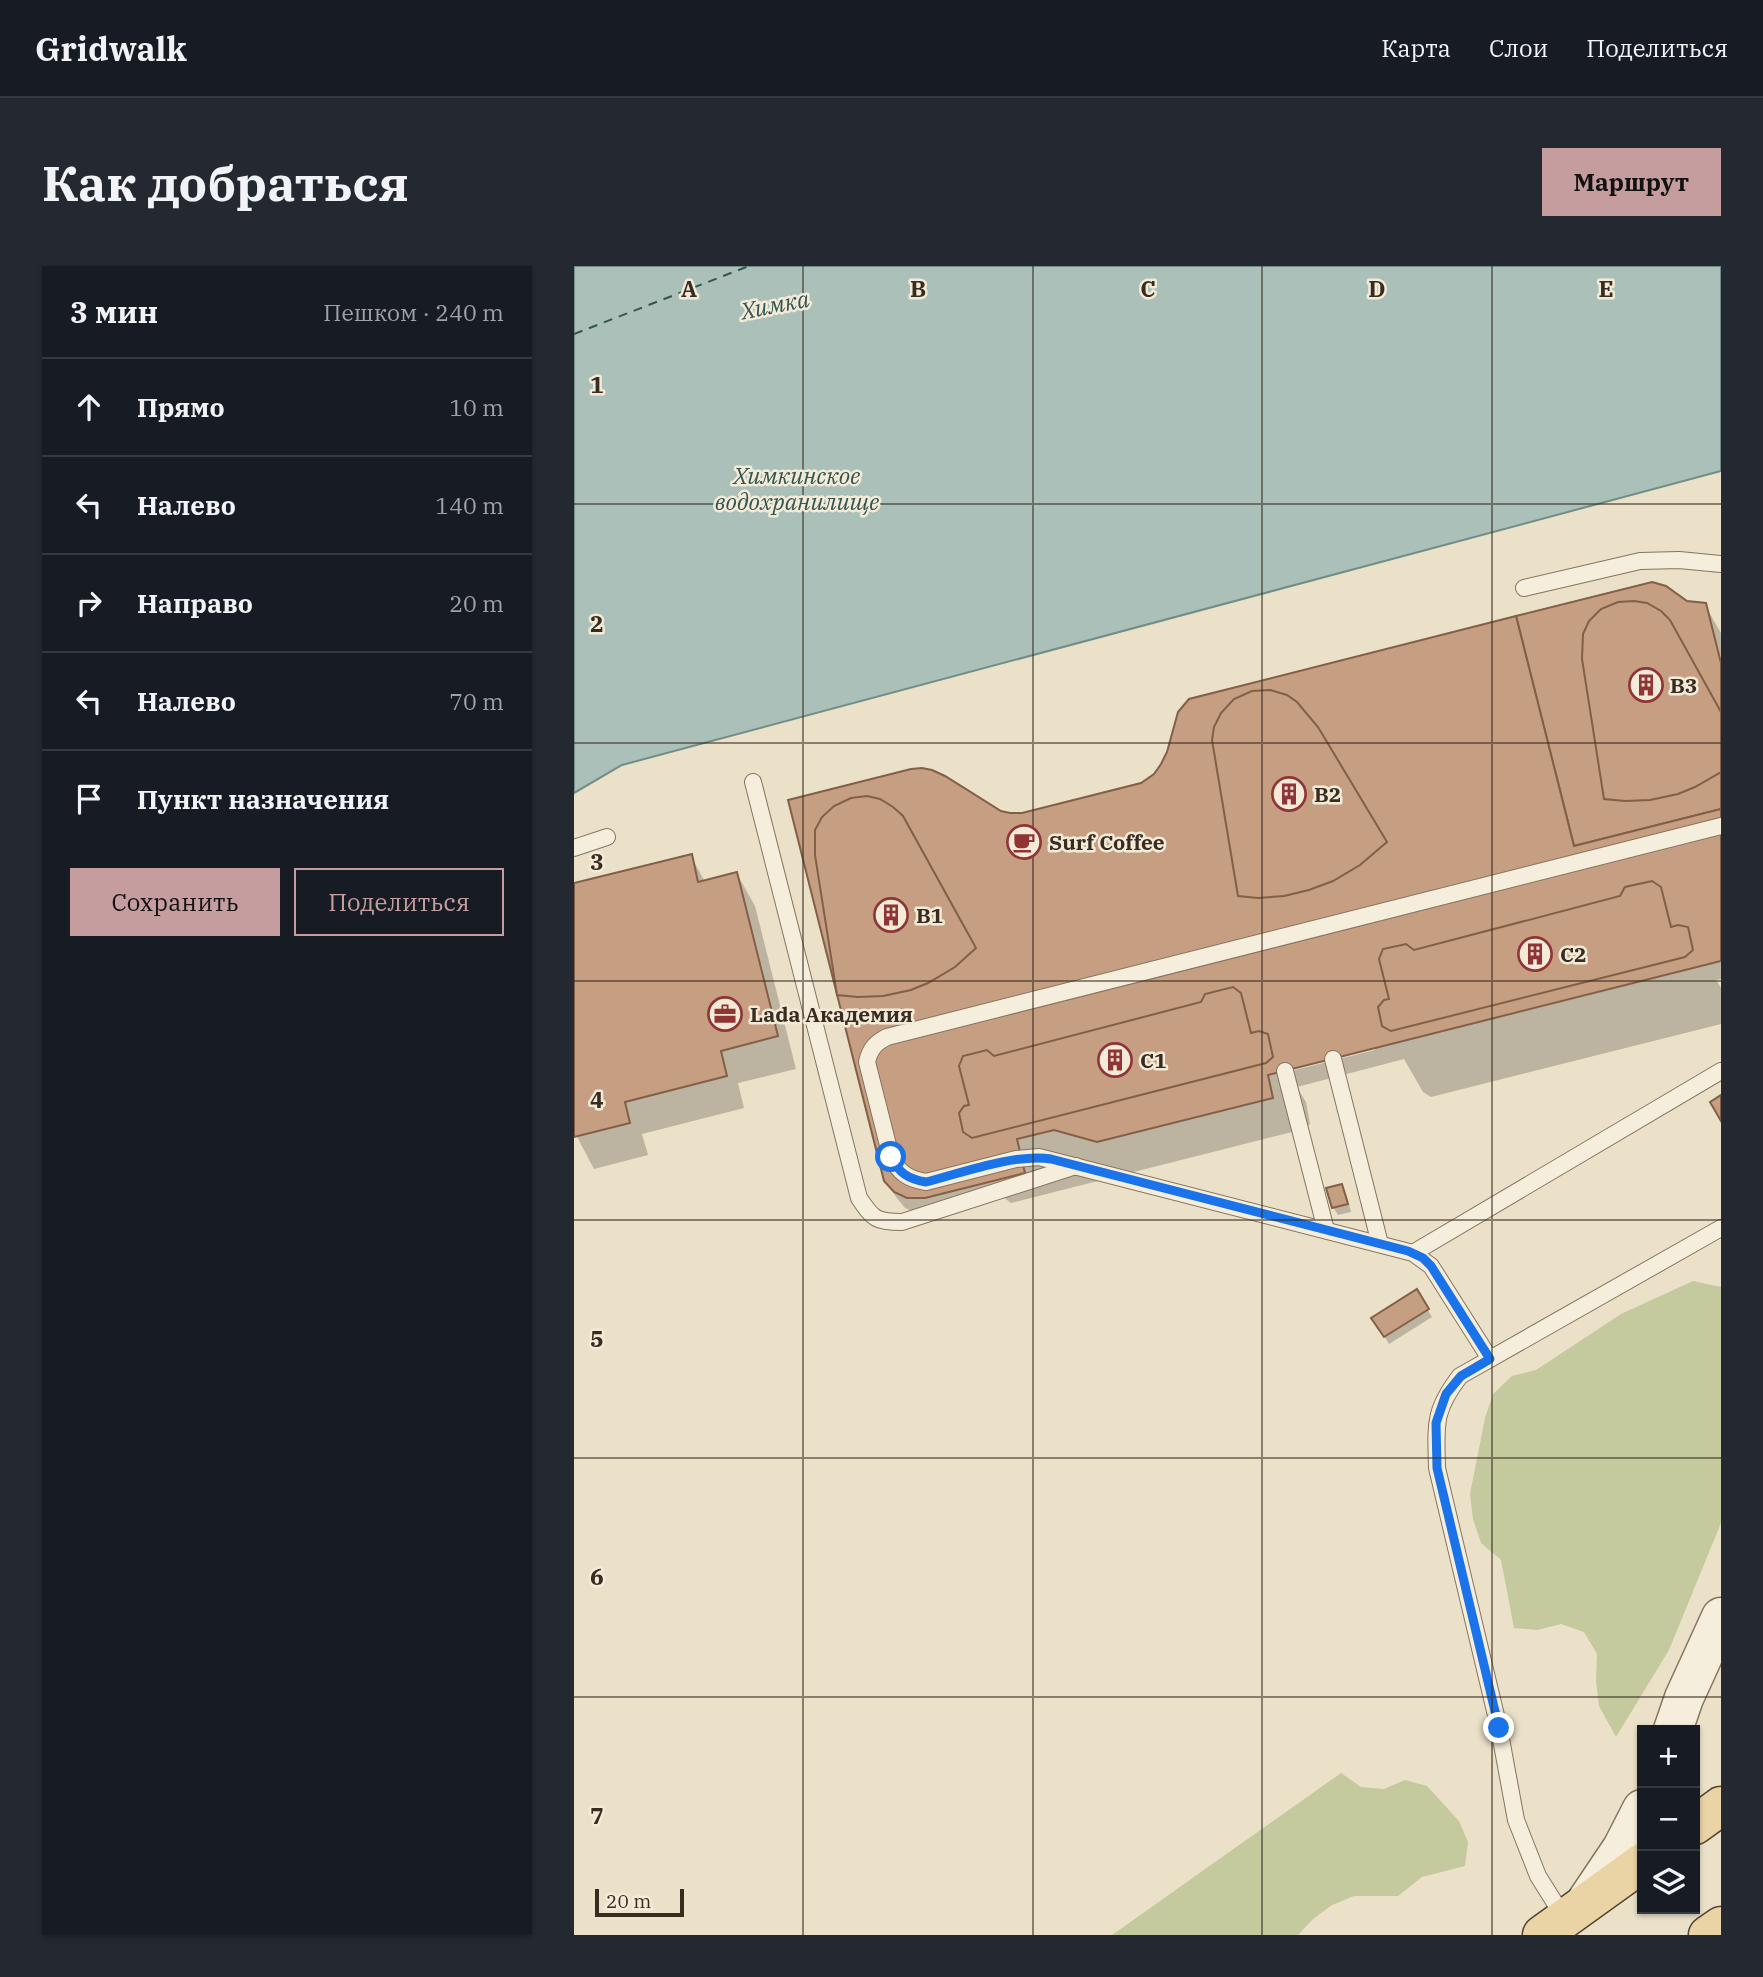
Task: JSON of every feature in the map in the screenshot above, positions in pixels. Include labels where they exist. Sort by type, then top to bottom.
[{"type":"main road","points":[[1700,1821],[1721,1806]]},
{"type":"main road","points":[[1563,1920],[1637,1867]]},
{"type":"main road","points":[[1708,1935],[1721,1926]]},
{"type":"street","points":[[1674,1725],[1721,1617]]},
{"type":"street","points":[[1563,1920],[1622,1849],[1637,1820]]},
{"type":"lane","points":[[1524,588],[1640,561],[1679,560],[1721,565]]},
{"type":"lane","points":[[753,782],[859,1198],[870,1215],[884,1222],[902,1222],[1077,1166]]},
{"type":"lane","points":[[1490,1359],[1431,1266],[1413,1253],[1039,1157],[1028,1157],[926,1182],[914,1180],[896,1168],[891,1157],[867,1062],[870,1050],[877,1042],[887,1037],[1721,826]]},
{"type":"lane","points":[[574,848],[607,837]]},
{"type":"lane","points":[[1333,1059],[1380,1244]]},
{"type":"lane","points":[[1285,1071],[1326,1230]]},
{"type":"lane","points":[[1413,1253],[1721,1071]]},
{"type":"lane","points":[[1563,1920],[1538,1876],[1516,1820],[1499,1728],[1437,1468],[1436,1423],[1446,1394],[1461,1376],[1721,1228]]},
{"type":"green space","points":[[1693,1281],[1721,1287],[1721,1523],[1669,1650],[1616,1737],[1599,1706],[1597,1654],[1584,1632],[1561,1624],[1537,1630],[1514,1628],[1501,1560],[1481,1543],[1473,1519],[1470,1494],[1485,1418],[1493,1394],[1512,1376],[1536,1370],[1621,1314]]},
{"type":"green space","points":[[1341,1773],[1361,1787],[1384,1789],[1405,1780],[1427,1786],[1459,1821],[1468,1842],[1465,1866],[1422,1877],[1398,1896],[1354,1896],[1332,1905],[1298,1935],[1112,1935]]},
{"type":"water","name":"Химкинское водохранилище","points":[[574,266],[1721,266],[1721,471],[622,765],[574,793]]},
{"type":"building","points":[[1652,582],[1666,586],[1687,601],[1706,603],[1721,663],[1721,809],[1574,846],[1516,616]]},
{"type":"building","name":"B3","points":[[1618,602],[1647,603],[1670,620],[1721,712],[1721,772],[1678,794],[1650,800],[1604,799],[1582,659],[1583,634],[1589,621],[1601,609]]},
{"type":"building","points":[[1516,616],[1574,846],[1721,809],[1721,961],[1268,1075],[1273,1098],[1097,1142],[1054,1130],[1017,1139],[1025,1173],[925,1198],[907,1198],[894,1192],[884,1181],[788,800],[922,768],[945,776],[1001,811],[1010,813],[1022,813],[1141,783],[1154,774],[1161,764],[1178,712],[1189,699]]},
{"type":"building","name":"B2","points":[[1270,690],[1287,695],[1297,702],[1318,727],[1387,842],[1360,865],[1333,881],[1309,890],[1284,896],[1238,896],[1212,740],[1214,727],[1221,713],[1234,699],[1252,691]]},
{"type":"building","name":"B1","points":[[867,796],[880,799],[903,816],[976,948],[955,967],[911,990],[883,996],[837,995],[815,855],[815,830],[822,817],[834,806],[851,798]]},
{"type":"building","points":[[692,854],[698,882],[737,872],[778,1036],[721,1051],[727,1076],[625,1102],[630,1123],[574,1137],[574,883]]},
{"type":"building","name":"C2","points":[[1652,881],[1661,887],[1671,927],[1688,927],[1693,950],[1685,957],[1391,1031],[1382,1026],[1378,1007],[1384,1000],[1389,999],[1379,959],[1383,949],[1406,944],[1414,950],[1620,896],[1625,887]]},
{"type":"building","name":"C1","points":[[1233,987],[1241,993],[1251,1033],[1259,1031],[1268,1034],[1273,1057],[1266,1063],[972,1138],[963,1132],[959,1113],[964,1106],[969,1105],[959,1066],[963,1056],[987,1050],[994,1056],[1201,1002],[1205,994]]},
{"type":"building","points":[[1721,1095],[1721,1121],[1710,1102]]},
{"type":"building","points":[[1342,1184],[1348,1204],[1332,1208],[1326,1188]]},
{"type":"building","points":[[1417,1289],[1429,1309],[1384,1337],[1371,1318]]},
{"type":"ferry route","points":[[574,334],[749,266]]},
{"type":"place","name":"B3","points":[[1646,685]]},
{"type":"place","name":"B2","points":[[1289,794]]},
{"type":"place","name":"Surf Coffee","points":[[1024,842]]},
{"type":"place","name":"B1","points":[[891,915]]},
{"type":"place","name":"C2","points":[[1535,954]]},
{"type":"place","name":"Lada Академия","points":[[725,1014]]},
{"type":"place","name":"C1","points":[[1115,1060]]},
{"type":"route","points":[[891,1157],[896,1168],[904,1175],[926,1182],[1021,1158],[1051,1159],[1408,1251],[1423,1258],[1431,1266],[1490,1359],[1461,1376],[1446,1394],[1436,1423],[1437,1468],[1499,1728]]},
{"type":"water label","name":"Химка","points":[[775,304]]}]
